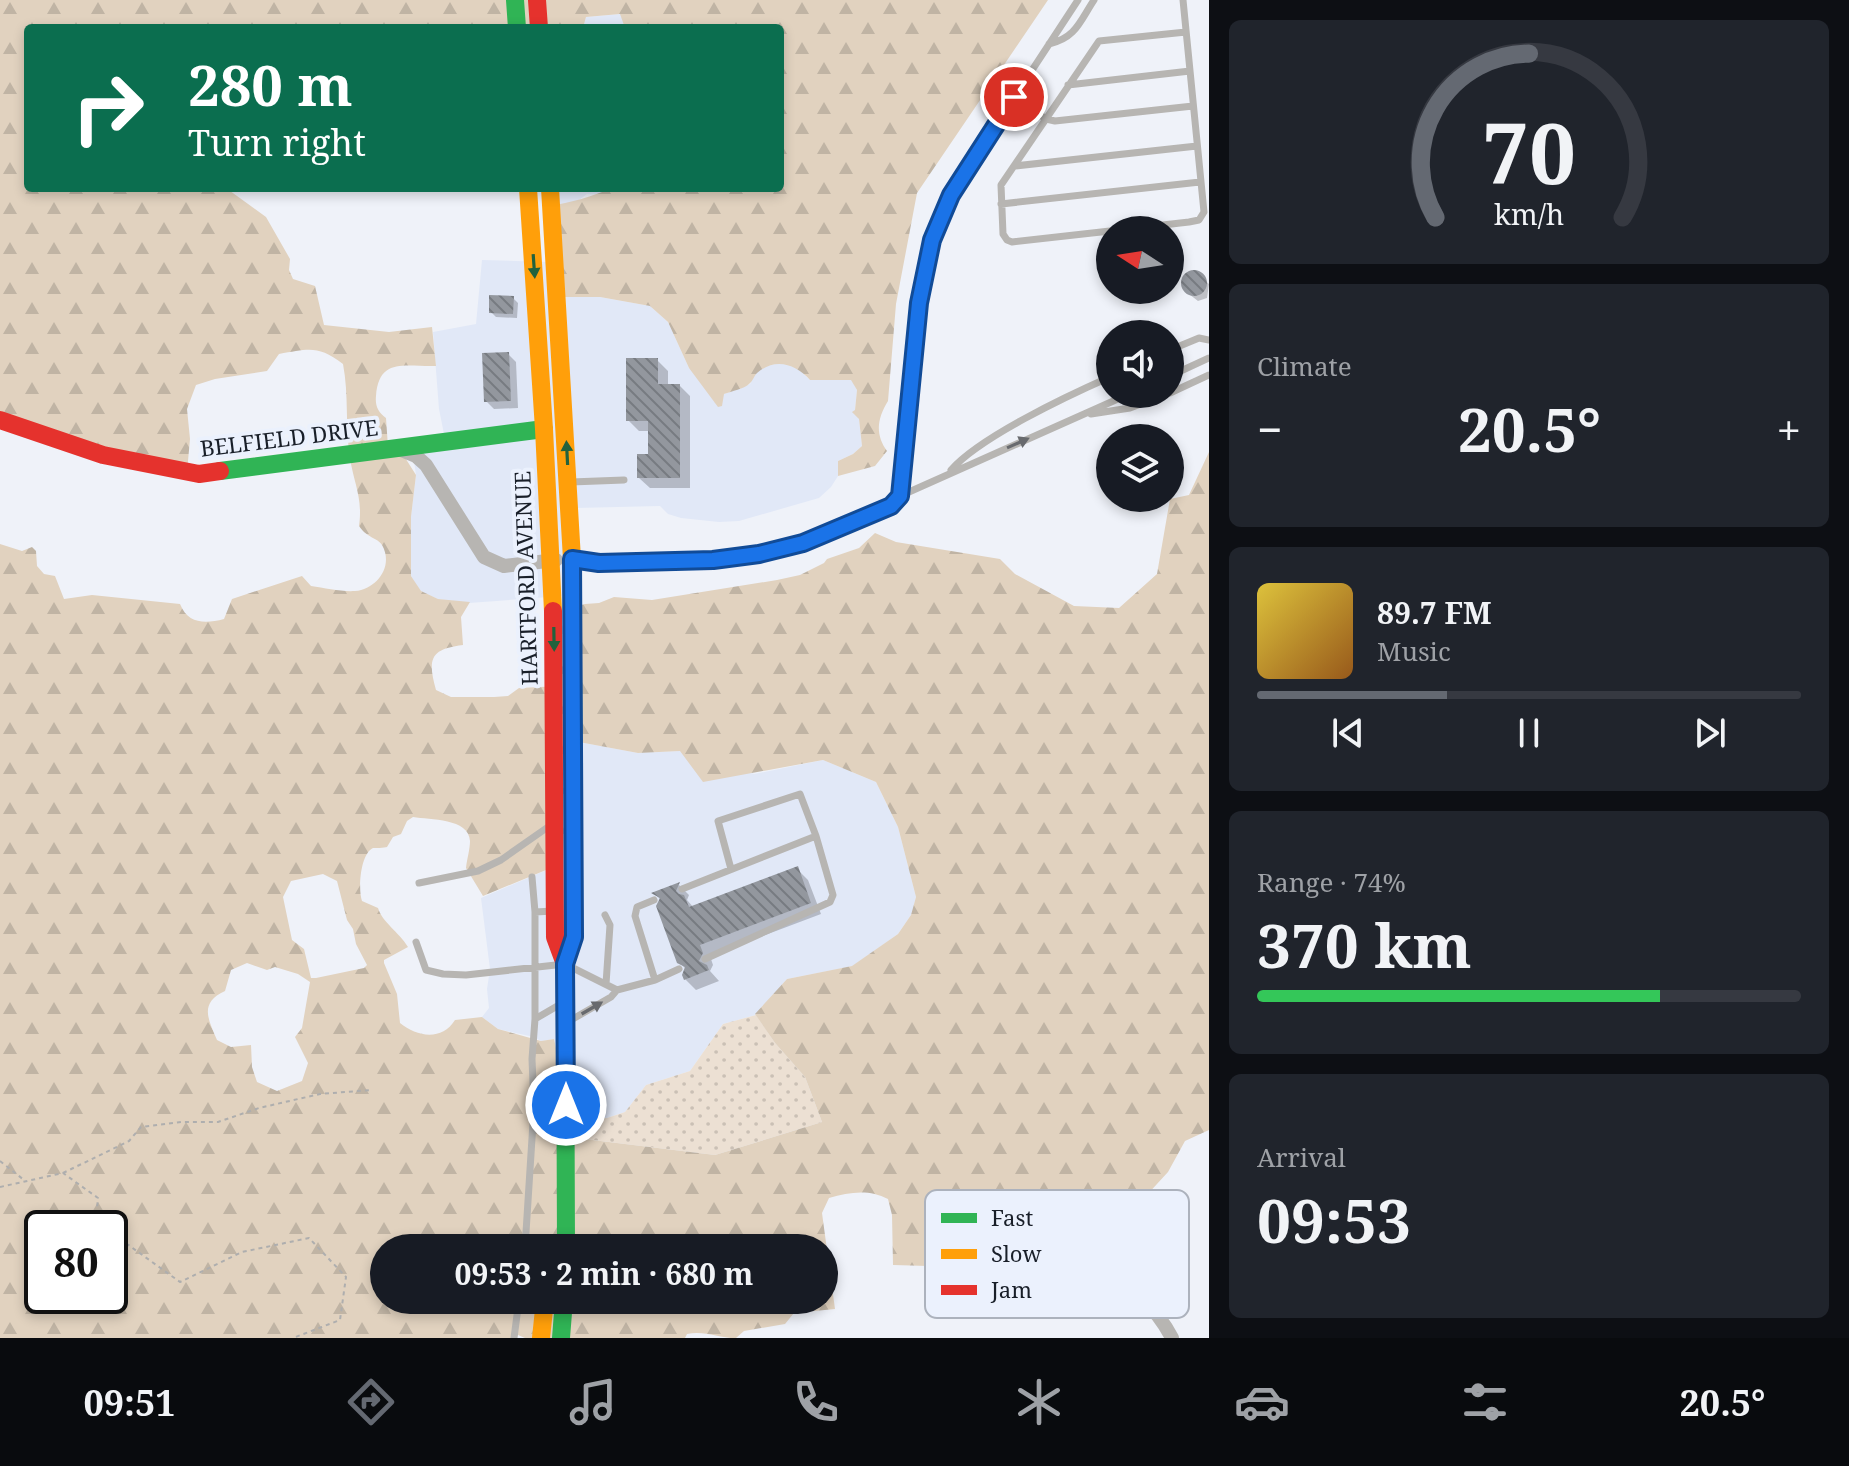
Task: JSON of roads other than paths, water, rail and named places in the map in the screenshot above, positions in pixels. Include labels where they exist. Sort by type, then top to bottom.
[{"type":"main road","points":[[515,0],[517,24]]},
{"type":"main road","points":[[537,0],[539,24]]},
{"type":"main road","name":"HARTFORD AVENUE","points":[[528,192],[554,642],[555,937],[565,964]]},
{"type":"main road","name":"HARTFORD AVENUE","points":[[550,192],[572,559],[574,937],[565,964],[566,1234]]},
{"type":"main road","name":"BELFIELD DRIVE","points":[[0,420],[103,455],[199,474],[544,429]]},
{"type":"main road","points":[[553,1234],[566,1154]]},
{"type":"main road","points":[[541,1338],[544,1314]]},
{"type":"main road","points":[[561,1338],[563,1314]]},
{"type":"street","name":"BELFIELD DRIVE","points":[[399,449],[416,456],[426,465],[484,557],[504,566],[572,559]]},
{"type":"street","points":[[1160,1318],[1172,1338]]},
{"type":"lane","points":[[900,496],[919,303],[930,248],[951,195],[1078,0]]},
{"type":"lane","points":[[1049,44],[1072,35],[1094,0]]},
{"type":"lane","points":[[1183,0],[1204,212],[1199,220],[1184,222]]},
{"type":"lane","points":[[1096,233],[1012,242],[1007,240],[1003,234],[1001,185],[1099,41],[1186,32]]},
{"type":"lane","points":[[1068,85],[1190,71]]},
{"type":"lane","points":[[1014,97],[1046,119],[1055,121],[1193,106]]},
{"type":"lane","points":[[1015,166],[1197,146]]},
{"type":"lane","points":[[1001,204],[1200,182]]},
{"type":"lane","points":[[1184,344],[1199,338],[1209,340]]},
{"type":"lane","points":[[1184,370],[1209,358]]},
{"type":"lane","points":[[1184,386],[1209,375]]},
{"type":"lane","points":[[947,474],[961,458],[1021,422],[1096,384]]},
{"type":"lane","points":[[572,559],[599,563],[713,560],[759,554],[826,534],[891,506],[900,496],[1097,408]]},
{"type":"lane","points":[[1081,415],[1130,408]]},
{"type":"lane","points":[[568,482],[624,480]]},
{"type":"lane","points":[[705,959],[830,902],[833,895],[800,794],[718,821],[731,869]]},
{"type":"lane","points":[[419,883],[478,871],[501,860],[553,823]]},
{"type":"lane","points":[[682,889],[816,836]]},
{"type":"lane","points":[[526,1234],[534,1107],[535,912],[532,877]]},
{"type":"lane","points":[[654,900],[637,907],[635,916],[655,980]]},
{"type":"lane","points":[[535,912],[555,911]]},
{"type":"lane","points":[[605,915],[610,925],[606,984]]},
{"type":"lane","points":[[416,942],[426,970],[443,974],[535,969],[565,964],[617,990]]},
{"type":"lane","points":[[565,1024],[611,997],[617,990],[655,980],[679,969]]},
{"type":"lane","points":[[535,1019],[565,1003]]},
{"type":"lane","points":[[534,1107],[566,1105]]},
{"type":"lane","points":[[514,1338],[517,1314]]}]
